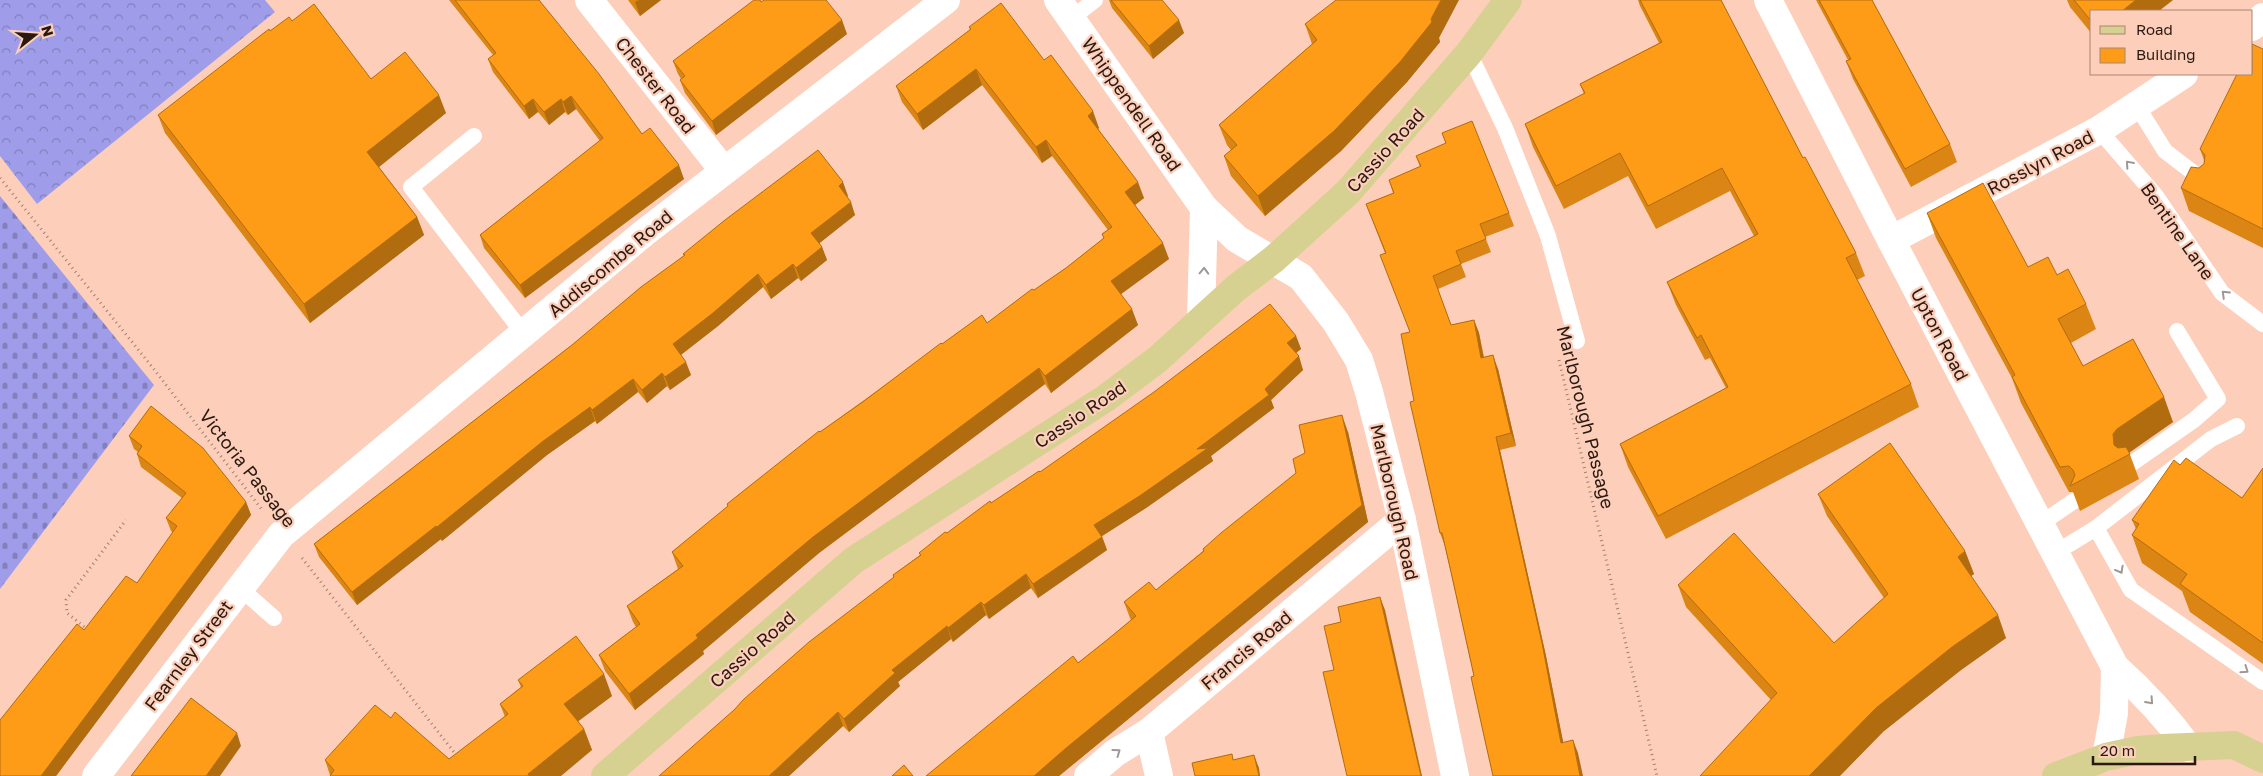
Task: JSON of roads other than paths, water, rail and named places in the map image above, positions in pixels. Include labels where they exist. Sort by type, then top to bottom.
[{"type":"main road","name":"Cassio Road","points":[[605,776],[854,560],[1106,398],[1158,359],[1236,288],[1274,259],[1348,192],[1469,53],[1508,0]]},
{"type":"main road","points":[[2056,776],[2106,757],[2138,750],[2234,745],[2263,759]]},
{"type":"street","name":"Chester Road","points":[[589,0],[724,171]]},
{"type":"street","name":"Addiscombe Road","points":[[281,535],[644,233],[946,0]]},
{"type":"street","name":"Upton Road","points":[[1768,0],[1891,240],[2115,667],[2140,689],[2167,719],[2189,748]]},
{"type":"street","name":"Whippendell Road","points":[[1065,9],[1204,208],[1237,239],[1274,259]]},
{"type":"street","points":[[2253,25],[2263,17]]},
{"type":"street","name":"Rosslyn Road","points":[[1891,240],[2100,130],[2183,75]]},
{"type":"street","points":[[1201,320],[1204,208]]},
{"type":"street","name":"Marlborough Road","points":[[1274,259],[1301,277],[1336,322],[1359,360],[1402,520],[1455,776]]},
{"type":"street","name":"Francis Road","points":[[1088,776],[1115,753],[1149,732],[1402,520]]},
{"type":"street","name":"Fearnley Street","points":[[96,776],[281,535]]},
{"type":"street","name":"Upton Road","points":[[2106,757],[2114,713],[2115,667]]},
{"type":"street","points":[[1149,732],[1159,776]]},
{"type":"lane","points":[[1065,9],[1095,0]]},
{"type":"lane","points":[[1469,53],[1505,128],[1548,236],[1578,341]]},
{"type":"lane","points":[[2137,106],[2164,151],[2204,181]]},
{"type":"lane","name":"Bentine Lane","points":[[2100,130],[2156,196],[2222,293],[2263,324]]},
{"type":"lane","points":[[474,136],[411,187],[524,334]]},
{"type":"lane","points":[[2131,464],[2194,420],[2218,399],[2177,331]]},
{"type":"lane","points":[[2055,553],[2096,528],[2211,439],[2237,426]]},
{"type":"lane","points":[[2040,524],[2074,501]]},
{"type":"lane","points":[[2096,528],[2131,590],[2263,682]]},
{"type":"lane","points":[[240,588],[274,618]]}]
